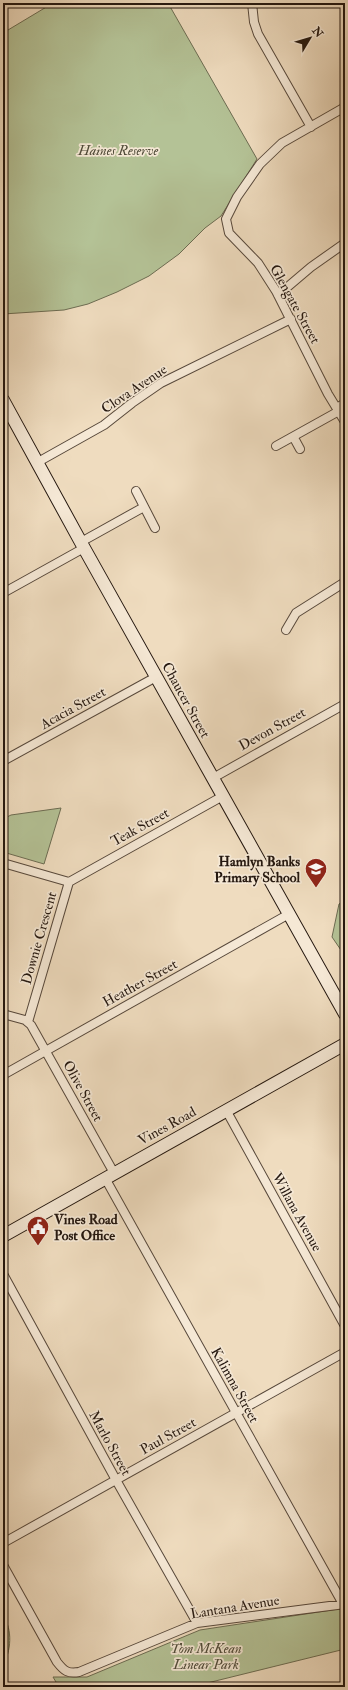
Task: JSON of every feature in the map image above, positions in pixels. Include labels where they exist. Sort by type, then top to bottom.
[{"type":"street","points":[[252,3],[254,22],[258,34],[311,126]]},
{"type":"street","name":"Glengate Street","points":[[345,107],[282,143],[260,164],[237,197],[226,219],[229,233],[258,263],[278,295],[328,394],[345,422]]},
{"type":"street","points":[[278,295],[311,267],[345,243]]},
{"type":"street","name":"Clova Avenue","points":[[38,462],[104,425],[161,383],[290,319]]},
{"type":"street","name":"Chaucer Street","points":[[3,400],[82,545],[345,1014]]},
{"type":"street","points":[[276,446],[294,438],[345,403]]},
{"type":"street","points":[[294,438],[300,449]]},
{"type":"street","points":[[136,491],[155,528]]},
{"type":"street","points":[[3,593],[144,507]]},
{"type":"street","points":[[286,630],[296,613],[345,582]]},
{"type":"street","name":"Acacia Street","points":[[3,761],[156,677]]},
{"type":"street","name":"Devon Street","points":[[213,778],[345,704]]},
{"type":"street","name":"Teak Street","points":[[69,882],[223,796]]},
{"type":"street","name":"Downie Crescent","points":[[3,863],[69,882],[28,1022]]},
{"type":"street","name":"Heather Street","points":[[3,1074],[289,914]]},
{"type":"street","points":[[3,1014],[28,1022]]},
{"type":"street","name":"Olive Street","points":[[28,1022],[46,1051],[110,1175]]},
{"type":"street","name":"Vines Road","points":[[3,1236],[345,1044]]},
{"type":"street","name":"Willana Avenue","points":[[226,1110],[345,1326]]},
{"type":"street","name":"Kalimna Street","points":[[110,1175],[236,1413],[344,1604]]},
{"type":"street","name":"Marlo Street","points":[[3,1274],[116,1480],[197,1623]]},
{"type":"street","name":"Paul Street","points":[[3,1543],[345,1352]]},
{"type":"street","name":"Lantana Avenue","points":[[3,1565],[56,1662],[65,1671],[71,1673],[79,1672],[197,1623],[344,1604]]},
{"type":"green space","name":"Haines Reserve","points":[[53,3],[168,3],[257,159],[221,216],[205,228],[179,254],[149,276],[88,304],[64,310],[3,314],[3,33]]},
{"type":"green space","points":[[61,808],[44,864],[3,852],[3,819],[11,815]]},
{"type":"green space","points":[[345,901],[345,956],[332,937],[339,904]]},
{"type":"green space","name":"Tom McKean Linear Park","points":[[345,1608],[345,1649],[191,1687],[59,1687],[53,1677],[87,1677],[200,1630]]},
{"type":"green space","points":[[3,1614],[10,1634],[10,1640],[8,1654],[3,1667]]},
{"type":"place","name":"Hamlyn Banks Primary School","points":[[316,888]]},
{"type":"place","name":"Vines Road Post Office","points":[[38,1246]]}]
